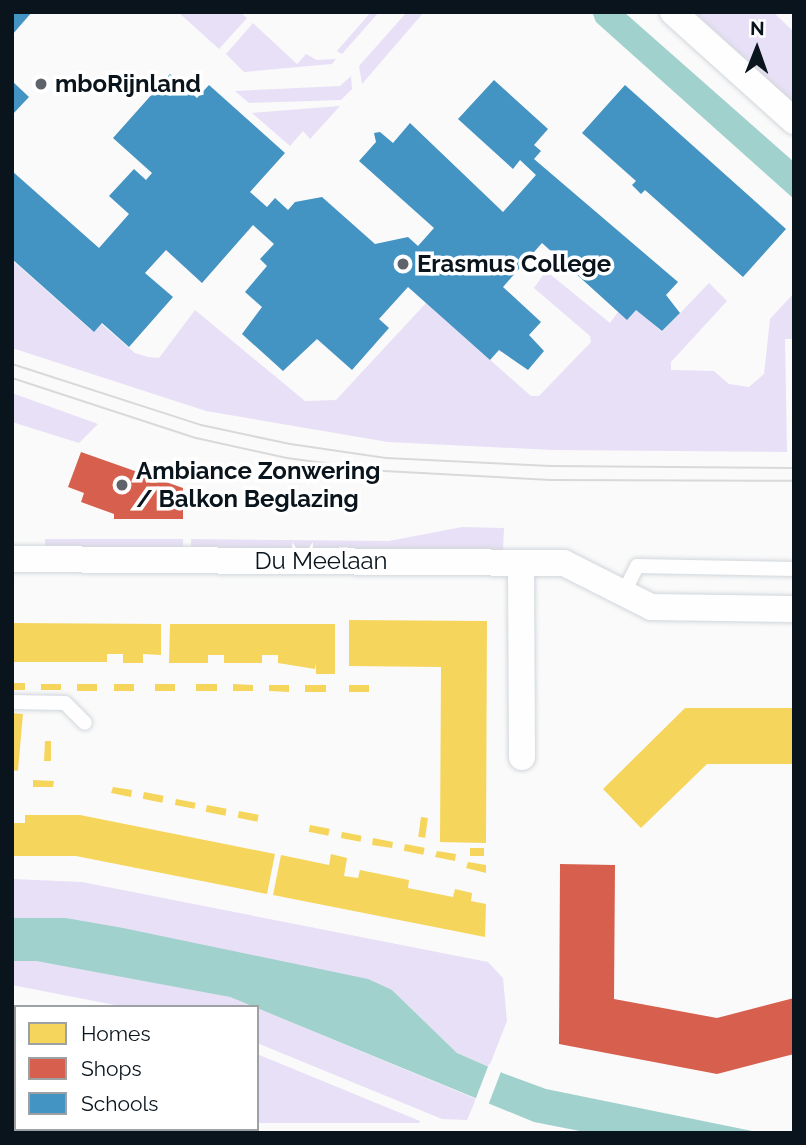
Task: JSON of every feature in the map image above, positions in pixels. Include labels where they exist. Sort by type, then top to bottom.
[{"type":"street","points":[[673,12],[794,121]]},
{"type":"street","name":"Du Meelaan","points":[[12,559],[564,563],[651,607],[794,609]]},
{"type":"street","points":[[521,564],[522,757]]},
{"type":"lane","points":[[624,592],[637,566],[794,569]]},
{"type":"lane","points":[[12,702],[65,703],[86,723]]},
{"type":"shaded area","points":[[178,12],[240,12],[247,18],[219,49]]},
{"type":"shaded area","points":[[371,12],[379,12],[342,54],[337,51]]},
{"type":"shaded area","points":[[407,12],[424,12],[362,84],[359,66]]},
{"type":"shaded area","points":[[694,12],[773,12],[794,32],[794,103]]},
{"type":"shaded area","points":[[253,23],[297,64],[306,54],[317,60],[336,59],[332,64],[244,72],[226,54]]},
{"type":"shaded area","points":[[351,76],[352,89],[341,100],[249,103],[235,91],[340,86]]},
{"type":"shaded area","points":[[340,106],[310,139],[303,131],[290,146],[252,113]]},
{"type":"shaded area","points":[[12,260],[91,330],[99,322],[135,353],[148,357],[159,358],[195,310],[305,401],[336,400],[426,303],[531,396],[539,396],[591,342],[590,336],[534,288],[543,275],[551,275],[610,323],[618,312],[635,308],[662,332],[709,283],[727,301],[671,362],[671,370],[714,371],[729,384],[749,387],[764,374],[770,319],[794,293],[794,339],[785,339],[787,452],[553,450],[388,442],[206,411],[12,348]]},
{"type":"shaded area","points":[[12,393],[98,424],[79,443],[12,422]]},
{"type":"shaded area","points":[[462,527],[504,528],[503,551],[191,550],[191,539],[389,541]]},
{"type":"shaded area","points":[[45,539],[183,539],[183,549],[45,549]]},
{"type":"shaded area","points":[[12,879],[82,882],[488,962],[503,978],[507,1021],[489,1067],[457,1053],[392,990],[66,918],[12,918]]},
{"type":"shaded area","points":[[12,961],[36,961],[230,997],[248,1005],[115,1005],[12,985]]},
{"type":"shaded area","points":[[259,1009],[476,1099],[467,1120],[442,1119],[259,1044]]},
{"type":"shaded area","points":[[259,1055],[420,1121],[259,1123]]},
{"type":"water","points":[[592,12],[624,12],[794,162],[794,199],[596,22]]},
{"type":"water","points":[[12,918],[66,918],[368,979],[392,990],[457,1053],[505,1074],[546,1089],[762,1133],[590,1133],[534,1122],[259,1009],[259,1005],[249,1005],[230,997],[36,961],[12,961]]},
{"type":"pier","points":[[489,1064],[502,1069],[487,1107],[474,1102]]},
{"type":"building: Homes","points":[[349,620],[487,621],[486,843],[440,842],[441,667],[349,666]]},
{"type":"building: Homes","points":[[12,623],[161,624],[161,655],[143,654],[143,663],[123,663],[123,654],[107,654],[107,662],[12,662]]},
{"type":"building: Homes","points":[[170,624],[335,624],[335,674],[316,674],[316,663],[315,669],[278,663],[278,655],[262,655],[262,663],[224,663],[224,655],[208,655],[208,663],[169,663]]},
{"type":"building: Homes","points":[[12,683],[25,683],[25,690],[12,690]]},
{"type":"building: Homes","points":[[41,684],[61,684],[61,690],[41,690]]},
{"type":"building: Homes","points":[[77,684],[97,684],[97,691],[77,691]]},
{"type":"building: Homes","points":[[114,684],[134,684],[134,691],[114,691]]},
{"type":"building: Homes","points":[[155,684],[175,684],[175,691],[155,691]]},
{"type":"building: Homes","points":[[196,684],[217,684],[217,691],[196,691]]},
{"type":"building: Homes","points":[[233,684],[253,685],[253,691],[233,691]]},
{"type":"building: Homes","points":[[269,685],[289,685],[289,692],[269,691]]},
{"type":"building: Homes","points":[[305,685],[326,685],[326,692],[305,692]]},
{"type":"building: Homes","points":[[349,685],[369,685],[369,692],[349,692]]},
{"type":"building: Homes","points":[[685,708],[794,708],[794,764],[707,764],[641,828],[603,789]]},
{"type":"building: Homes","points":[[12,713],[23,714],[18,771],[12,770]]},
{"type":"building: Homes","points":[[45,741],[51,741],[51,761],[44,761]]},
{"type":"building: Homes","points":[[33,780],[54,781],[53,787],[33,787]]},
{"type":"building: Homes","points":[[113,787],[132,790],[131,797],[111,793]]},
{"type":"building: Homes","points":[[144,792],[164,796],[162,803],[143,799]]},
{"type":"building: Homes","points":[[176,799],[196,803],[194,809],[175,805]]},
{"type":"building: Homes","points":[[207,805],[227,809],[225,816],[206,812]]},
{"type":"building: Homes","points":[[239,811],[259,815],[257,822],[238,818]]},
{"type":"building: Homes","points":[[25,815],[80,815],[275,854],[267,894],[76,856],[12,856],[12,823],[25,823]]},
{"type":"building: Homes","points":[[421,817],[428,818],[425,838],[418,837]]},
{"type":"building: Homes","points":[[310,825],[330,829],[328,836],[309,832]]},
{"type":"building: Homes","points":[[342,832],[362,836],[360,842],[341,838]]},
{"type":"building: Homes","points":[[373,838],[393,842],[392,848],[372,845]]},
{"type":"building: Homes","points":[[405,844],[425,848],[423,855],[404,851]]},
{"type":"building: Homes","points":[[470,848],[484,848],[484,856],[470,856]]},
{"type":"building: Homes","points":[[437,851],[456,854],[455,861],[435,857]]},
{"type":"building: Homes","points":[[331,854],[347,858],[344,876],[358,878],[360,870],[409,880],[408,888],[453,897],[455,889],[472,893],[471,901],[486,904],[485,937],[273,895],[281,855],[329,865]]},
{"type":"building: Homes","points":[[468,862],[486,865],[486,873],[466,868]]},
{"type":"building: Homes","points":[[12,1021],[14,1021],[14,1062]]},
{"type":"building: Homes","points":[[12,1103],[14,1131],[43,1133],[12,1133]]},
{"type":"building: Homes","points":[[174,1131],[214,1131],[214,1133]]},
{"type":"building: Shops","points":[[81,452],[183,488],[183,519],[114,519],[114,514],[81,502],[84,493],[68,487]]},
{"type":"building: Shops","points":[[560,864],[615,865],[614,999],[717,1018],[794,998],[794,1054],[717,1074],[559,1044]]},
{"type":"building: Schools","points":[[12,12],[32,12],[12,35]]},
{"type":"building: Schools","points":[[170,74],[197,98],[209,85],[285,153],[250,192],[267,207],[275,198],[288,210],[295,202],[322,197],[375,244],[408,237],[418,246],[434,228],[359,161],[376,142],[374,133],[380,132],[393,143],[410,123],[503,212],[536,175],[520,160],[513,169],[458,119],[494,80],[548,129],[534,145],[541,151],[534,159],[678,282],[666,295],[680,313],[662,331],[636,310],[627,320],[542,243],[503,287],[541,322],[529,335],[544,351],[528,370],[499,350],[490,360],[408,287],[379,319],[389,328],[352,370],[317,339],[283,371],[242,334],[262,307],[245,292],[267,266],[260,259],[274,244],[253,225],[202,283],[166,250],[145,273],[173,297],[129,347],[102,323],[94,332],[12,259],[12,171],[99,248],[129,214],[109,196],[134,169],[146,180],[152,173],[113,138]]},
{"type":"building: Schools","points":[[12,81],[29,97],[12,115]]},
{"type":"building: Schools","points":[[625,85],[786,229],[743,277],[645,190],[641,194],[632,185],[636,181],[582,133]]},
{"type":"tram line","points":[[12,364],[201,425],[290,444],[386,458],[551,466],[794,468]]},
{"type":"tram line","points":[[12,378],[196,438],[287,458],[384,471],[551,480],[794,481]]},
{"type":"place","name":"mboRijnland","points":[[41,84]]},
{"type":"place","name":"Erasmus College","points":[[403,264]]},
{"type":"place","name":"Ambiance Zonwering / Balkon Beglazing","points":[[122,485]]}]
